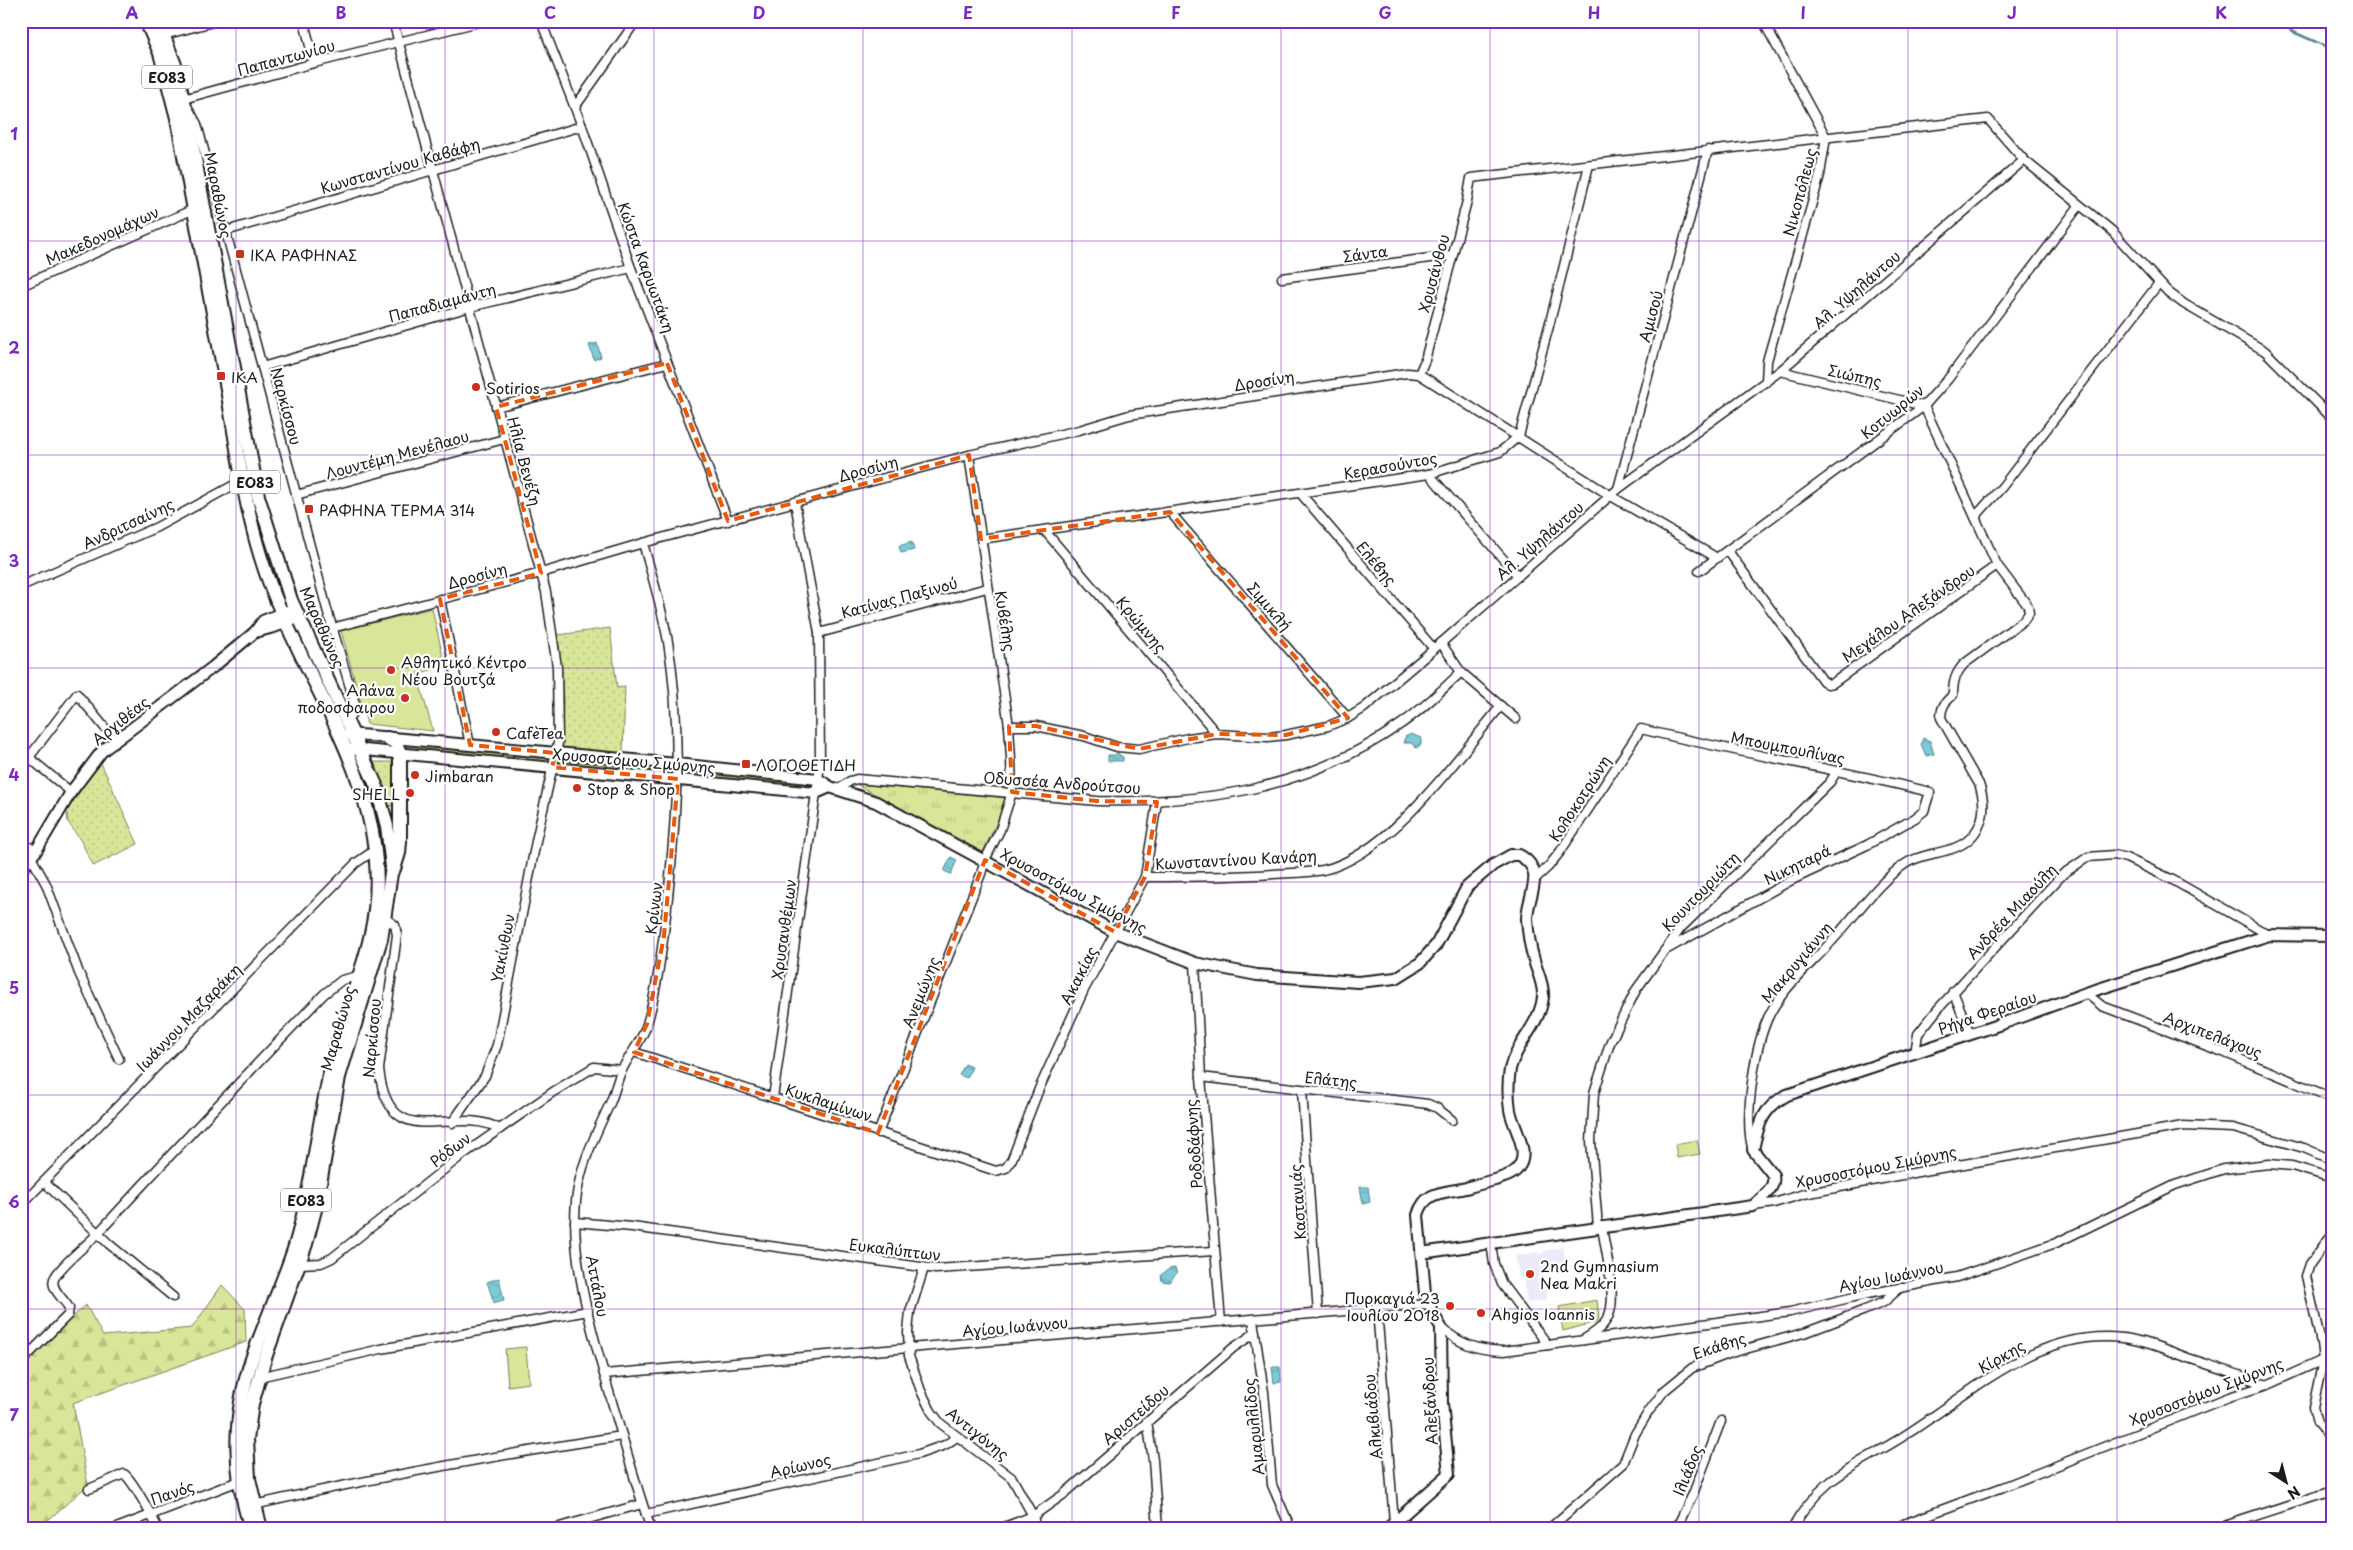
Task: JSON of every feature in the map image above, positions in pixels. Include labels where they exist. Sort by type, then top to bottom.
[{"type":"main road","name":"Μαραθώνος","points":[[146,21],[169,84],[194,209],[243,480],[261,558],[283,618],[362,788],[370,817],[375,850],[377,881],[375,913],[370,938],[327,1085],[296,1242],[244,1384],[237,1421],[239,1481],[251,1529]]},
{"type":"main road","name":"Μαραθώνος","points":[[158,21],[184,98],[253,477],[275,552],[297,612],[355,735],[376,785],[385,815],[392,867],[385,918],[376,957],[353,1026],[339,1078],[316,1206],[300,1264],[259,1377],[252,1404],[248,1438],[249,1479],[261,1529]]},
{"type":"main road","points":[[387,738],[395,742],[400,753],[399,853],[390,881]]},
{"type":"street","points":[[164,35],[217,21]]},
{"type":"street","points":[[304,21],[314,63]]},
{"type":"street","name":"Ηλία Βενέζη","points":[[393,21],[541,573],[551,618],[557,668],[559,714],[556,753],[552,767]]},
{"type":"street","name":"Παπαντωνίου","points":[[184,98],[483,21]]},
{"type":"street","name":"Κώστα Καρυωτάκη","points":[[541,21],[582,126],[630,268],[728,521]]},
{"type":"street","points":[[575,107],[636,21]]},
{"type":"street","name":"Νικοπόλεως","points":[[1763,21],[1826,137],[1820,175],[1767,361],[1766,382]]},
{"type":"street","name":"Ναρκίσσου","points":[[184,98],[198,124],[332,628],[355,704],[355,710],[348,720]]},
{"type":"street","points":[[1519,436],[1549,326],[1589,165],[1708,150],[1988,120],[2022,163],[2116,235],[2159,283],[2184,304],[2265,351],[2332,418]]},
{"type":"street","name":"Κωνσταντίνου Καβάφη","points":[[226,231],[582,126]]},
{"type":"street","name":"Αμισού","points":[[1618,489],[1708,150]]},
{"type":"street","name":"Αλ. Υψηλάντου","points":[[1009,726],[1036,726],[1058,730],[1128,750],[1217,734],[1268,737],[1328,726],[1348,718],[1364,708],[1434,649],[1618,489],[1780,371],[2022,163]]},
{"type":"street","name":"Χρυσάνθου","points":[[1419,374],[1425,360],[1467,201],[1471,178],[1589,165]]},
{"type":"street","name":"Κοτυωρών","points":[[1699,571],[1924,406],[1948,379],[2079,206]]},
{"type":"street","name":"Μακεδονομάχων","points":[[21,286],[194,209]]},
{"type":"street","name":"Σάντα","points":[[1282,278],[1452,256]]},
{"type":"street","name":"Παπαδιαμάντη","points":[[262,367],[470,307],[630,268]]},
{"type":"street","points":[[1975,517],[2002,487],[2159,283]]},
{"type":"street","points":[[496,407],[667,364]]},
{"type":"street","name":"Σιώπης","points":[[1780,371],[1924,406]]},
{"type":"street","name":"Δροσίνη","points":[[332,628],[541,573],[643,543],[969,455],[1156,410],[1395,374],[1419,374]]},
{"type":"street","points":[[1419,374],[1612,496],[1717,558]]},
{"type":"street","name":"Μεγάλου Αλεξάνδρου","points":[[1728,551],[1823,681],[1828,684],[1833,683],[1997,565],[1924,406]]},
{"type":"street","name":"Κερασούντος","points":[[981,539],[1429,474],[1467,464],[1500,452],[1519,436]]},
{"type":"street","name":"Λουντέμη Μενέλαου","points":[[296,495],[504,439]]},
{"type":"street","name":"Κυβέλης","points":[[969,455],[987,588],[1009,726],[1012,792]]},
{"type":"street","points":[[1429,474],[1518,576]]},
{"type":"street","name":"Ανδριτσαίνης","points":[[21,586],[157,527],[243,480]]},
{"type":"street","name":"Ελέβης","points":[[1301,494],[1434,649]]},
{"type":"street","name":"Χρυσανθέμων","points":[[773,1098],[820,765],[819,633],[795,503]]},
{"type":"street","name":"Σιμικλή","points":[[1170,512],[1348,718]]},
{"type":"street","name":"Κρώμνης","points":[[1045,531],[1217,734]]},
{"type":"street","name":"Κρίνων","points":[[634,1052],[647,1024],[664,936],[678,779],[676,708],[668,643],[643,543]]},
{"type":"street","name":"Μακρυγιάννη","points":[[1753,1150],[1749,1138],[1748,1124],[1762,1036],[1768,1018],[1784,994],[1869,898],[1905,864],[1924,856],[1952,849],[1968,840],[1980,825],[1983,816],[1983,795],[1979,784],[1941,718],[1941,710],[1945,702],[1953,695],[1954,680],[1957,672],[1964,664],[2024,620],[2029,614],[2028,606],[1997,565]]},
{"type":"street","name":"Κατίνας Παξινού","points":[[819,633],[987,588]]},
{"type":"street","points":[[440,599],[470,745]]},
{"type":"street","name":"Αργιθέας","points":[[21,870],[34,854],[90,764],[115,740],[213,667],[255,632],[263,621],[283,618],[297,612]]},
{"type":"street","points":[[1441,643],[1462,672],[1516,719]]},
{"type":"street","name":"Οδυσσέα Ανδρούτσου","points":[[834,788],[857,779],[1097,801],[1157,802],[1210,797],[1256,789],[1308,772],[1388,732],[1421,709],[1462,672]]},
{"type":"street","points":[[21,768],[77,694],[115,740]]},
{"type":"street","name":"Κωνσταντίνου Κανάρη","points":[[1145,877],[1231,876],[1306,872],[1323,870],[1340,864],[1373,844],[1409,815],[1501,706]]},
{"type":"street","name":"Μπουμπουλίνας","points":[[1642,729],[1785,762],[1838,771],[1930,792]]},
{"type":"street","name":"Κολοκοτρώνη","points":[[1535,879],[1560,852],[1642,729]]},
{"type":"street","name":"Χρυσοστόμου Σμύρνης","points":[[338,733],[818,779],[834,788],[876,802],[1115,932],[1195,963],[1240,973],[1358,982],[1396,978],[1409,971],[1428,956],[1436,945],[1467,887],[1493,865],[1511,855],[1519,855],[1532,866],[1535,879]]},
{"type":"street","name":"Χρυσοστόμου Σμύρνης","points":[[345,748],[816,793],[834,788]]},
{"type":"street","points":[[21,752],[30,757],[71,792]]},
{"type":"street","name":"Υακίνθων","points":[[452,1123],[485,1076],[497,1045],[552,767]]},
{"type":"street","name":"Κουντουριώτη","points":[[1582,1340],[1601,1327],[1610,1313],[1611,1296],[1600,1227],[1591,1141],[1594,1093],[1602,1063],[1614,1034],[1636,990],[1681,928],[1830,782],[1838,771]]},
{"type":"street","name":"Ανεμώνης","points":[[878,1133],[982,874],[985,860],[1000,830],[1012,792]]},
{"type":"street","name":"Νικηταρά","points":[[1664,950],[1790,881],[1867,845],[1915,818],[1924,811],[1930,792]]},
{"type":"street","name":"Ακακίας","points":[[1012,1159],[1044,1080],[1084,990],[1145,877],[1157,802]]},
{"type":"street","points":[[21,842],[34,854],[79,973],[120,1058]]},
{"type":"street","name":"Ιωάννου Μαζαράκη","points":[[21,1205],[356,863],[375,850]]},
{"type":"street","name":"Ανδρέα Μιαούλη","points":[[1914,1053],[1918,1034],[1953,991],[2063,874],[2088,857],[2114,855],[2126,858],[2171,879],[2269,935]]},
{"type":"street","points":[[1441,1327],[1428,1304],[1423,1282],[1418,1215],[1425,1200],[1439,1192],[1465,1188],[1503,1177],[1517,1169],[1521,1163],[1523,1156],[1522,1147],[1510,1112],[1509,1081],[1511,1066],[1535,1023],[1543,996],[1542,986],[1530,945],[1527,918],[1535,879]]},
{"type":"street","name":"Ναρκίσσου","points":[[385,918],[395,925],[397,935],[379,1070],[381,1088],[387,1105],[400,1117],[417,1124],[488,1122],[500,1129]]},
{"type":"street","name":"Ρήγα Φεραίου","points":[[1753,1150],[1762,1118],[1770,1106],[1780,1099],[2086,993],[2269,935],[2332,936]]},
{"type":"street","name":"Ροδοδάφνης","points":[[1195,963],[1201,1077],[1221,1322]]},
{"type":"street","points":[[21,1362],[68,1315],[69,1308],[57,1292],[53,1280],[324,994],[342,980],[358,976]]},
{"type":"street","points":[[1953,991],[1970,1034]]},
{"type":"street","name":"Αρχιπελάγους","points":[[2086,993],[2102,1006],[2223,1052],[2332,1098]]},
{"type":"street","name":"Αττάλου","points":[[634,1052],[622,1070],[582,1165],[575,1222],[588,1311],[604,1374],[651,1529]]},
{"type":"street","name":"Κυκλαμίνων","points":[[634,1052],[996,1171],[1006,1168],[1012,1159]]},
{"type":"street","name":"Ρόδων","points":[[300,1264],[321,1263],[332,1258],[461,1156],[594,1067],[622,1070]]},
{"type":"street","name":"Ελάτης","points":[[1201,1077],[1428,1104],[1437,1108],[1452,1120]]},
{"type":"street","name":"Καστανιάς","points":[[1302,1090],[1318,1314]]},
{"type":"street","name":"Χρυσοστόμου Σμύρνης","points":[[1422,1253],[1774,1203],[1804,1194],[1918,1172],[2183,1126],[2233,1128],[2304,1148],[2332,1160]]},
{"type":"street","points":[[1753,1150],[1773,1175],[1774,1180],[1770,1190],[1753,1206]]},
{"type":"street","name":"Αγίου Ιωάννου","points":[[1441,1327],[1452,1338],[1462,1344],[1485,1350],[1504,1351],[1790,1312],[1901,1287],[1957,1277],[2034,1252],[2175,1185],[2224,1169],[2248,1165],[2292,1166],[2332,1178]]},
{"type":"street","points":[[44,1182],[98,1234],[173,1297]]},
{"type":"street","name":"Ευκαλύπτων","points":[[575,1222],[632,1227],[942,1269],[1214,1251]]},
{"type":"street","points":[[2332,1234],[2310,1264],[2306,1276],[2322,1343],[2322,1360],[2313,1407],[2318,1423],[2332,1440]]},
{"type":"street","points":[[1491,1243],[1494,1264],[1502,1284],[1548,1345]]},
{"type":"street","name":"Αντιγόνης","points":[[924,1268],[910,1312],[908,1349],[914,1372],[928,1406],[940,1423],[1012,1478],[1033,1516],[1036,1529]]},
{"type":"street","name":"Εκάβης","points":[[1549,1529],[1622,1464],[1634,1434],[1649,1411],[1664,1391],[1692,1368],[1731,1353],[1808,1332],[1865,1310],[1884,1302],[1901,1287]]},
{"type":"street","name":"Αγίου Ιωάννου","points":[[604,1374],[1428,1304]]},
{"type":"street","name":"Αλκιβιάδου","points":[[1377,1309],[1390,1525]]},
{"type":"street","points":[[259,1377],[381,1348],[588,1311]]},
{"type":"street","name":"Αμαρυλλίδος","points":[[1253,1320],[1264,1392],[1272,1485],[1291,1529]]},
{"type":"street","name":"Αλεξάνδρου","points":[[1390,1525],[1449,1474],[1442,1402],[1441,1327]]},
{"type":"street","name":"Αριστείδου","points":[[999,1529],[1033,1516],[1064,1494],[1233,1348],[1256,1333]]},
{"type":"street","name":"Κίρκης","points":[[1792,1529],[1814,1495],[1832,1479],[1906,1434],[1974,1387],[2020,1359],[2048,1346],[2090,1338],[2122,1338],[2150,1344],[2267,1385]]},
{"type":"street","name":"Χρυσοστόμου Σμύρνης","points":[[1890,1529],[2003,1487],[2229,1397],[2267,1385],[2322,1360]]},
{"type":"street","name":"Ιλιάδος","points":[[1676,1529],[1693,1494],[1721,1421]]},
{"type":"street","points":[[1147,1422],[1158,1529]]},
{"type":"street","points":[[254,1505],[336,1486],[448,1465],[622,1436]]},
{"type":"street","name":"Αρίωνος","points":[[646,1514],[919,1454],[945,1445],[957,1437]]},
{"type":"street","points":[[89,1488],[124,1474],[133,1482],[158,1529]]},
{"type":"street","name":"Πανός","points":[[114,1529],[239,1481]]},
{"type":"street","points":[[2215,1529],[2332,1491]]},
{"type":"street","points":[[552,1529],[642,1504]]},
{"type":"highlighted area","points":[[667,363],[728,521],[969,455],[981,539],[1170,512],[1348,718],[1286,735],[1217,734],[1139,749],[1036,726],[1009,726],[1012,792],[1097,801],[1157,802],[1145,877],[1115,932],[985,860],[878,1133],[634,1052],[647,1024],[664,936],[678,779],[552,767],[556,753],[470,745],[440,599],[541,573],[496,407]]},
{"type":"shaded area","name":"2nd Gymnasium Nea Makri","points":[[1563,1247],[1567,1269],[1549,1272],[1548,1269],[1541,1271],[1542,1276],[1537,1277],[1538,1283],[1543,1282],[1547,1300],[1527,1303],[1523,1278],[1520,1279],[1515,1256],[1538,1252],[1538,1254],[1544,1253],[1544,1251]]},
{"type":"green space","name":"Αθλητικό Κέντρο Νέου Βουτζά","points":[[432,608],[445,666],[417,674],[433,731],[367,724],[341,631]]},
{"type":"green space","points":[[610,628],[617,688],[625,687],[623,753],[562,749],[563,698],[558,635]]},
{"type":"green space","points":[[406,745],[548,759],[547,764],[406,750]]},
{"type":"green space","points":[[559,760],[671,770],[671,775],[558,765]]},
{"type":"green space","points":[[100,761],[138,844],[93,866],[81,841],[68,822],[67,811]]},
{"type":"green space","points":[[372,762],[396,762],[395,805],[388,806]]},
{"type":"green space","points":[[683,771],[812,782],[812,786],[682,776]]},
{"type":"green space","points":[[856,784],[1008,798],[983,852]]},
{"type":"green space","points":[[1697,1140],[1700,1154],[1677,1158],[1675,1144]]},
{"type":"green space","points":[[222,1285],[245,1309],[246,1342],[73,1403],[88,1485],[38,1529],[21,1529],[21,1363],[86,1305],[103,1336],[192,1328]]},
{"type":"green space","points":[[1597,1300],[1599,1317],[1597,1322],[1563,1331],[1559,1307]]},
{"type":"green space","points":[[526,1347],[529,1383],[508,1386],[505,1349]]},
{"type":"water","points":[[597,343],[601,357],[594,360],[589,345]]},
{"type":"water","points":[[912,542],[914,550],[901,553],[899,546]]},
{"type":"water","points":[[1411,734],[1421,738],[1421,745],[1416,748],[1411,743],[1403,743],[1405,737]]},
{"type":"water","points":[[1923,738],[1930,741],[1934,754],[1926,756],[1921,744]]},
{"type":"water","points":[[1117,753],[1123,757],[1123,761],[1108,761],[1108,755],[1115,755]]},
{"type":"water","points":[[951,857],[957,860],[951,874],[944,871]]},
{"type":"water","points":[[965,1064],[972,1067],[967,1078],[959,1075]]},
{"type":"water","points":[[1360,1187],[1368,1187],[1370,1202],[1363,1204]]},
{"type":"water","points":[[1175,1268],[1177,1273],[1169,1282],[1162,1281],[1161,1275],[1169,1269]]},
{"type":"water","points":[[499,1278],[504,1300],[494,1303],[487,1282]]},
{"type":"water","points":[[1272,1367],[1280,1367],[1281,1382],[1274,1383]]},
{"type":"waterway","points":[[2283,21],[2291,31],[2332,49]]},
{"type":"place","name":"ΙΚΑ ΡΑΦΗΝΑΣ","points":[[240,254]]},
{"type":"place","name":"ΙΚΑ","points":[[221,376]]},
{"type":"place","name":"Sotirios","points":[[476,387]]},
{"type":"place","name":"ΡΑΦΗΝΑ ΤΕΡΜΑ 314","points":[[309,509]]},
{"type":"place","name":"Αθλητικό Κέντρο Νέου Βουτζά","points":[[391,670]]},
{"type":"place","name":"Αλάνα ποδοσφαιρου","points":[[405,698]]},
{"type":"place","name":"CafèTea","points":[[496,732]]},
{"type":"place","name":"ΛΟΓΟΘΕΤΙΔΗ","points":[[746,764]]},
{"type":"place","name":"Jimbaran","points":[[415,775]]},
{"type":"place","name":"Stop & Shop","points":[[577,788]]},
{"type":"place","name":"SHELL","points":[[410,793]]},
{"type":"place","name":"2nd Gymnasium Nea Makri","points":[[1530,1274]]},
{"type":"place","name":"Πυρκαγιά 23 Ιουλίου 2018","points":[[1450,1306]]},
{"type":"place","name":"Ahgios Ioannis","points":[[1481,1313]]}]
